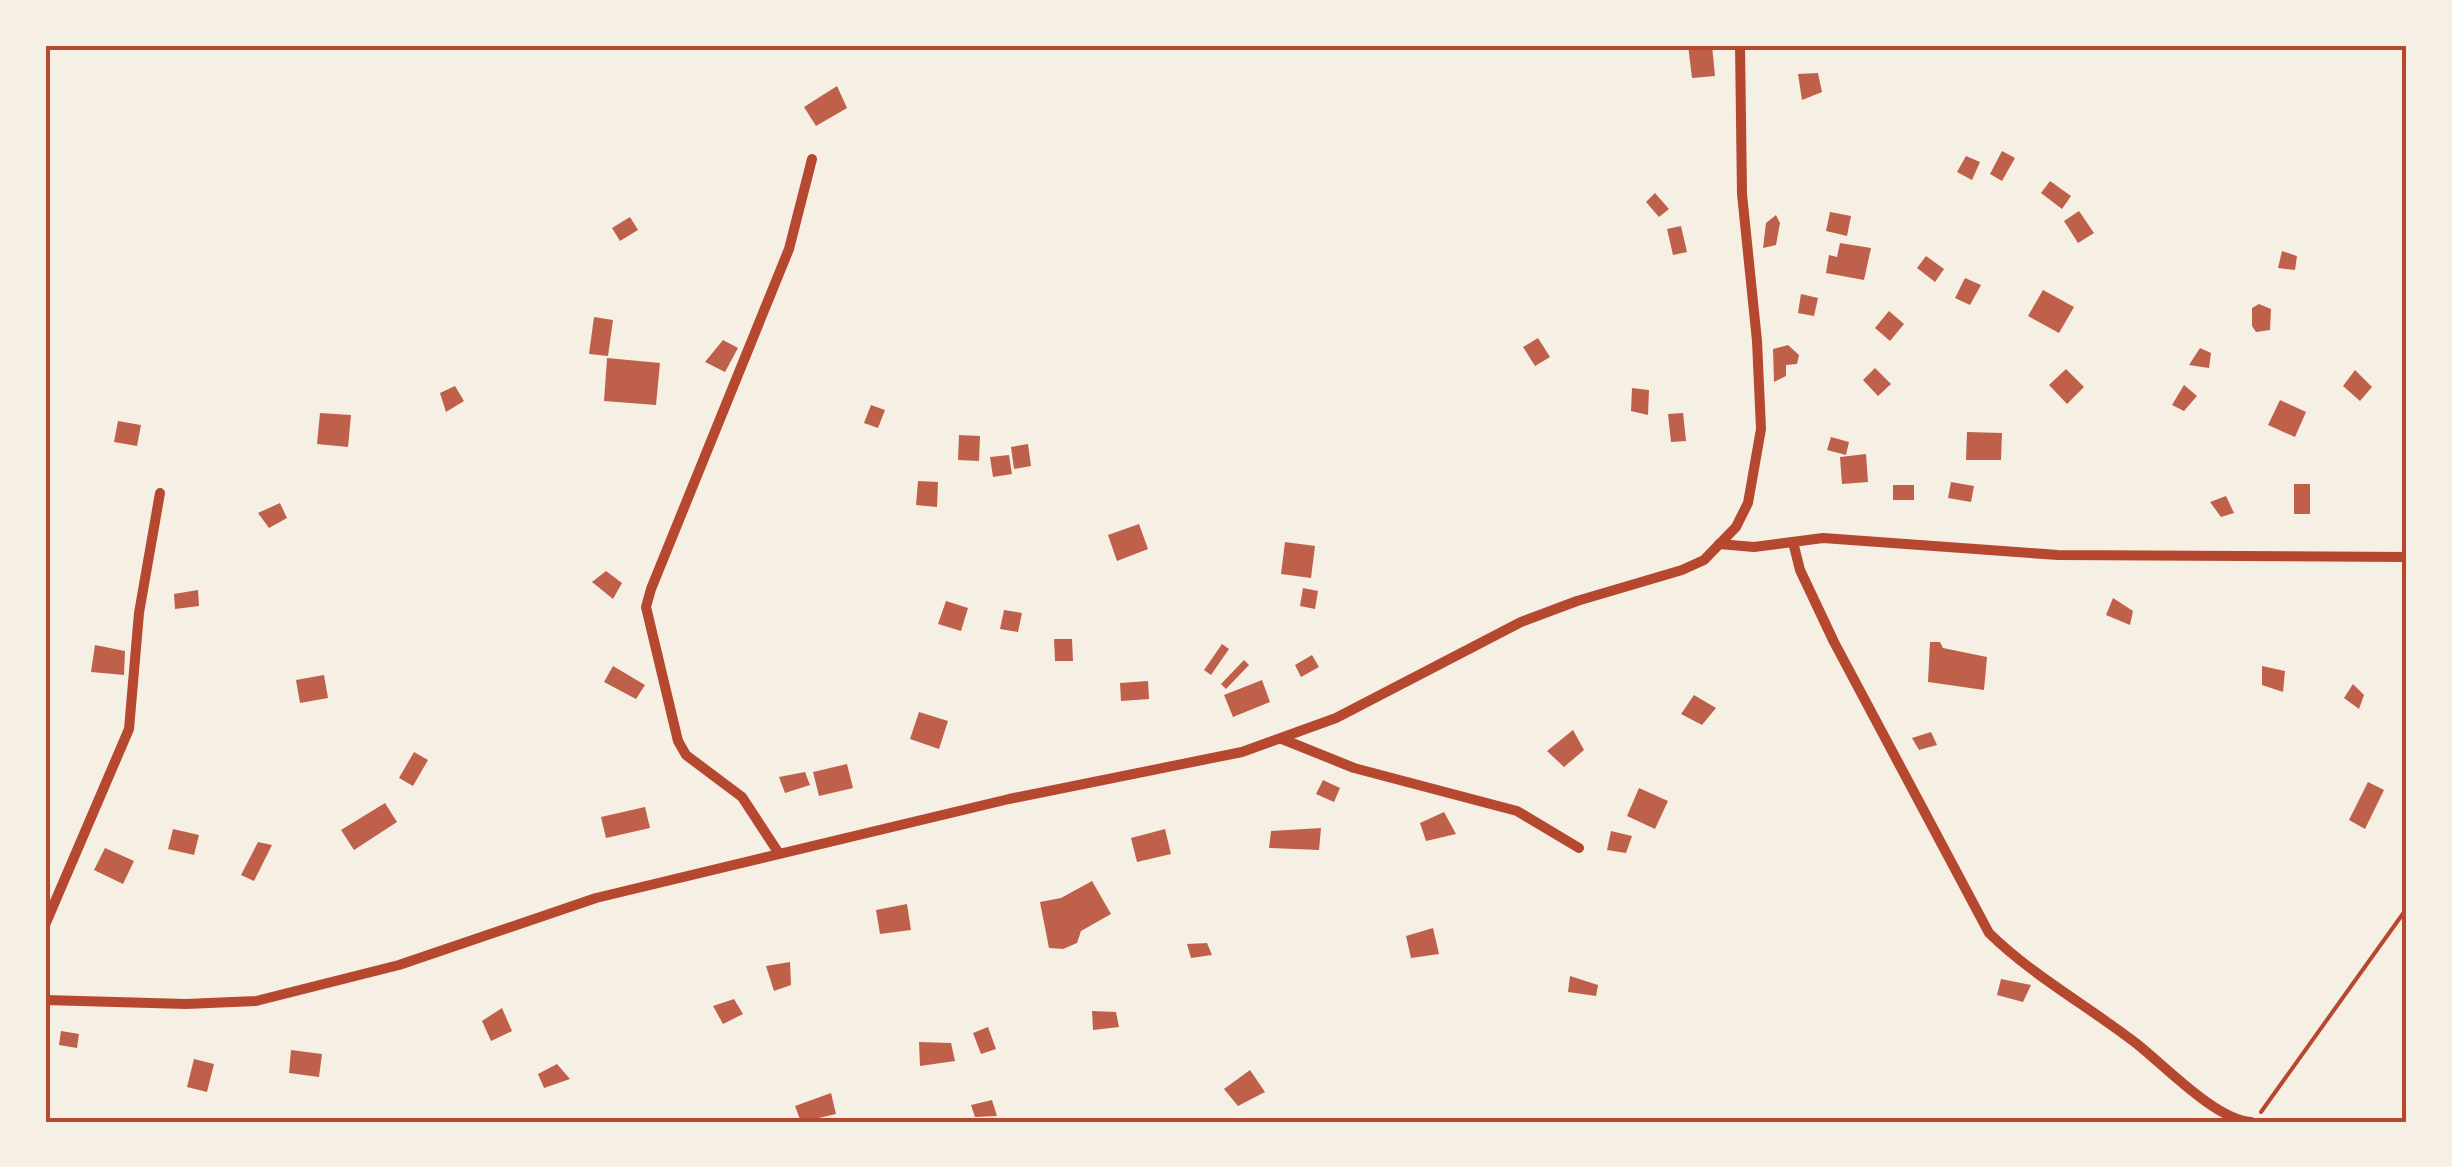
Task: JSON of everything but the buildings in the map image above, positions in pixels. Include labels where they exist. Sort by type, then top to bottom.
[{"type":"street","points":[[45,1000],[186,1004],[256,1001],[399,965],[596,898],[1009,799],[1181,766],[1282,739],[1366,704],[1521,622],[1704,560],[1736,528],[1748,503],[1762,430],[1742,194],[1740,45]]},
{"type":"street","points":[[778,852],[742,797],[686,755],[678,741],[646,607],[788,248],[812,159]]},
{"type":"street","points":[[45,925],[129,728],[139,613],[160,493]]},
{"type":"street","points":[[1719,544],[1754,548],[1823,538],[2058,555],[2407,558]]},
{"type":"street","points":[[1793,542],[1800,570],[1834,642],[1988,932],[2011,954],[2196,1092],[2231,1116],[2250,1122]]},
{"type":"street","points":[[1282,739],[1354,768],[1517,810],[1578,848]]},
{"type":"path","points":[[2250,1122],[2407,908]]}]
